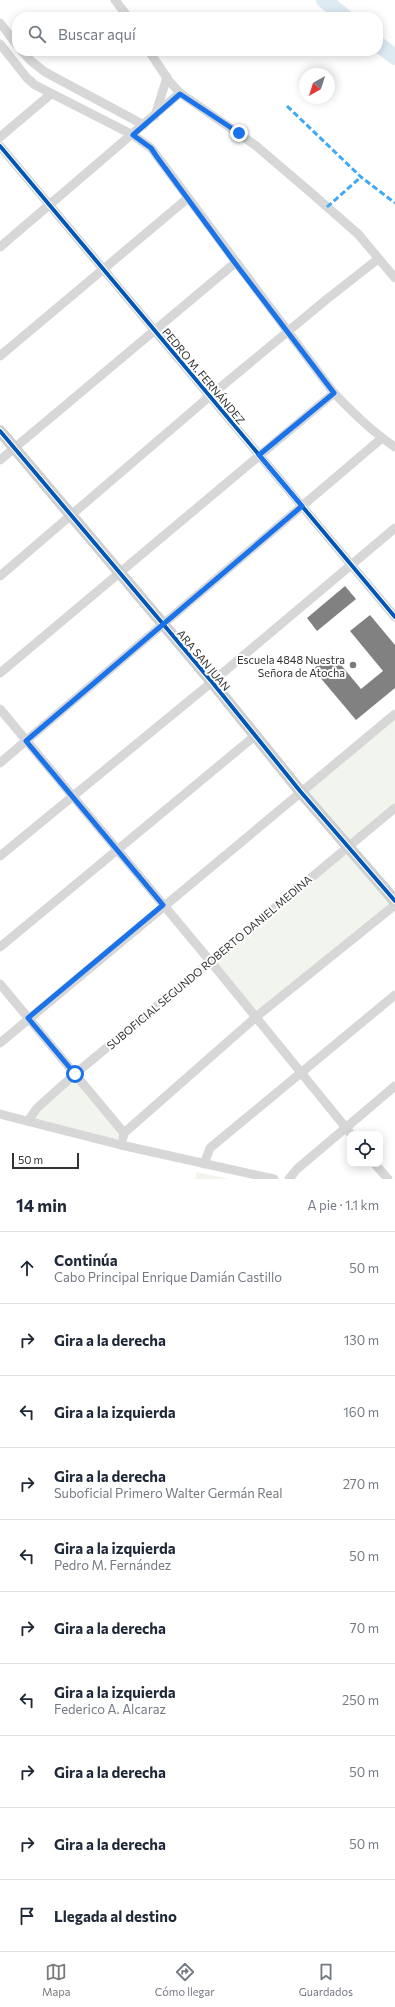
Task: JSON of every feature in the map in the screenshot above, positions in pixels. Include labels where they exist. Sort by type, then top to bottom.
[{"type":"street","points":[[115,0],[124,12]]},
{"type":"street","points":[[2,29],[12,40]]},
{"type":"street","points":[[0,44],[27,78],[35,85],[133,135],[151,148],[235,263],[334,393],[351,411],[382,438],[395,447]]},
{"type":"street","points":[[26,56],[30,61],[45,72],[144,126]]},
{"type":"street","points":[[152,56],[180,94],[255,145],[358,234],[378,260],[395,278]]},
{"type":"street","points":[[154,116],[167,77]]},
{"type":"street","points":[[0,137],[51,94]]},
{"type":"street","points":[[0,247],[180,94]]},
{"type":"street","name":"PEDRO M. FERNÁNDEZ","points":[[0,146],[395,617]]},
{"type":"street","points":[[0,356],[188,198]]},
{"type":"street","points":[[0,576],[210,396],[288,333],[327,299],[378,260]]},
{"type":"street","points":[[0,460],[235,263]]},
{"type":"street","points":[[0,673],[120,574],[334,393]]},
{"type":"street","name":"ARA SAN JUAN","points":[[0,431],[212,682],[300,791],[395,900]]},
{"type":"street","points":[[0,763],[382,438]]},
{"type":"street","points":[[0,856],[212,682],[395,528]]},
{"type":"street","points":[[0,709],[116,850],[211,962],[348,1131],[395,1086]]},
{"type":"street","points":[[0,1043],[163,905],[395,714]]},
{"type":"street","points":[[0,947],[256,735]]},
{"type":"street","name":"SUBOFICIAL SEGUNDO ROBERTO DANIEL MEDINA","points":[[28,1121],[38,1108],[75,1074],[395,808]]},
{"type":"street","points":[[121,1145],[124,1133],[256,1017],[395,905]]},
{"type":"street","points":[[0,984],[124,1133]]},
{"type":"street","points":[[204,1164],[210,1148],[395,995]]},
{"type":"street","points":[[0,1114],[121,1145],[274,1179]]},
{"type":"street","points":[[289,1179],[296,1169],[347,1132]]},
{"type":"street","points":[[378,1167],[388,1179]]},
{"type":"shaded area","points":[[395,714],[395,808],[348,847],[300,791]]},
{"type":"shaded area","points":[[348,848],[395,902],[257,1016],[213,962]]},
{"type":"shaded area","points":[[75,1074],[124,1133],[121,1145],[28,1121]]},
{"type":"shaded area","points":[[197,1172],[229,1179],[195,1179]]},
{"type":"building","points":[[345,586],[356,599],[317,631],[307,618]]},
{"type":"building","points":[[370,615],[395,645],[395,688],[356,720],[313,669],[332,654],[361,689],[383,671],[350,631]]},
{"type":"waterway","points":[[324,0],[339,12]]},
{"type":"waterway","points":[[383,48],[395,57]]},
{"type":"marked path","points":[[287,106],[361,177],[395,203]]},
{"type":"marked path","points":[[327,207],[361,177]]},
{"type":"cycle path","points":[[0,146],[395,617]]},
{"type":"cycle path","points":[[0,431],[212,682],[300,791],[395,901]]},
{"type":"place","name":"Escuela 4848 Nuestra Señora de Atocha","points":[[353,665]]},
{"type":"route","points":[[75,1074],[28,1018],[163,905],[26,741],[302,506],[259,455],[334,393],[235,263],[151,148],[133,135],[180,94],[239,133]]}]
